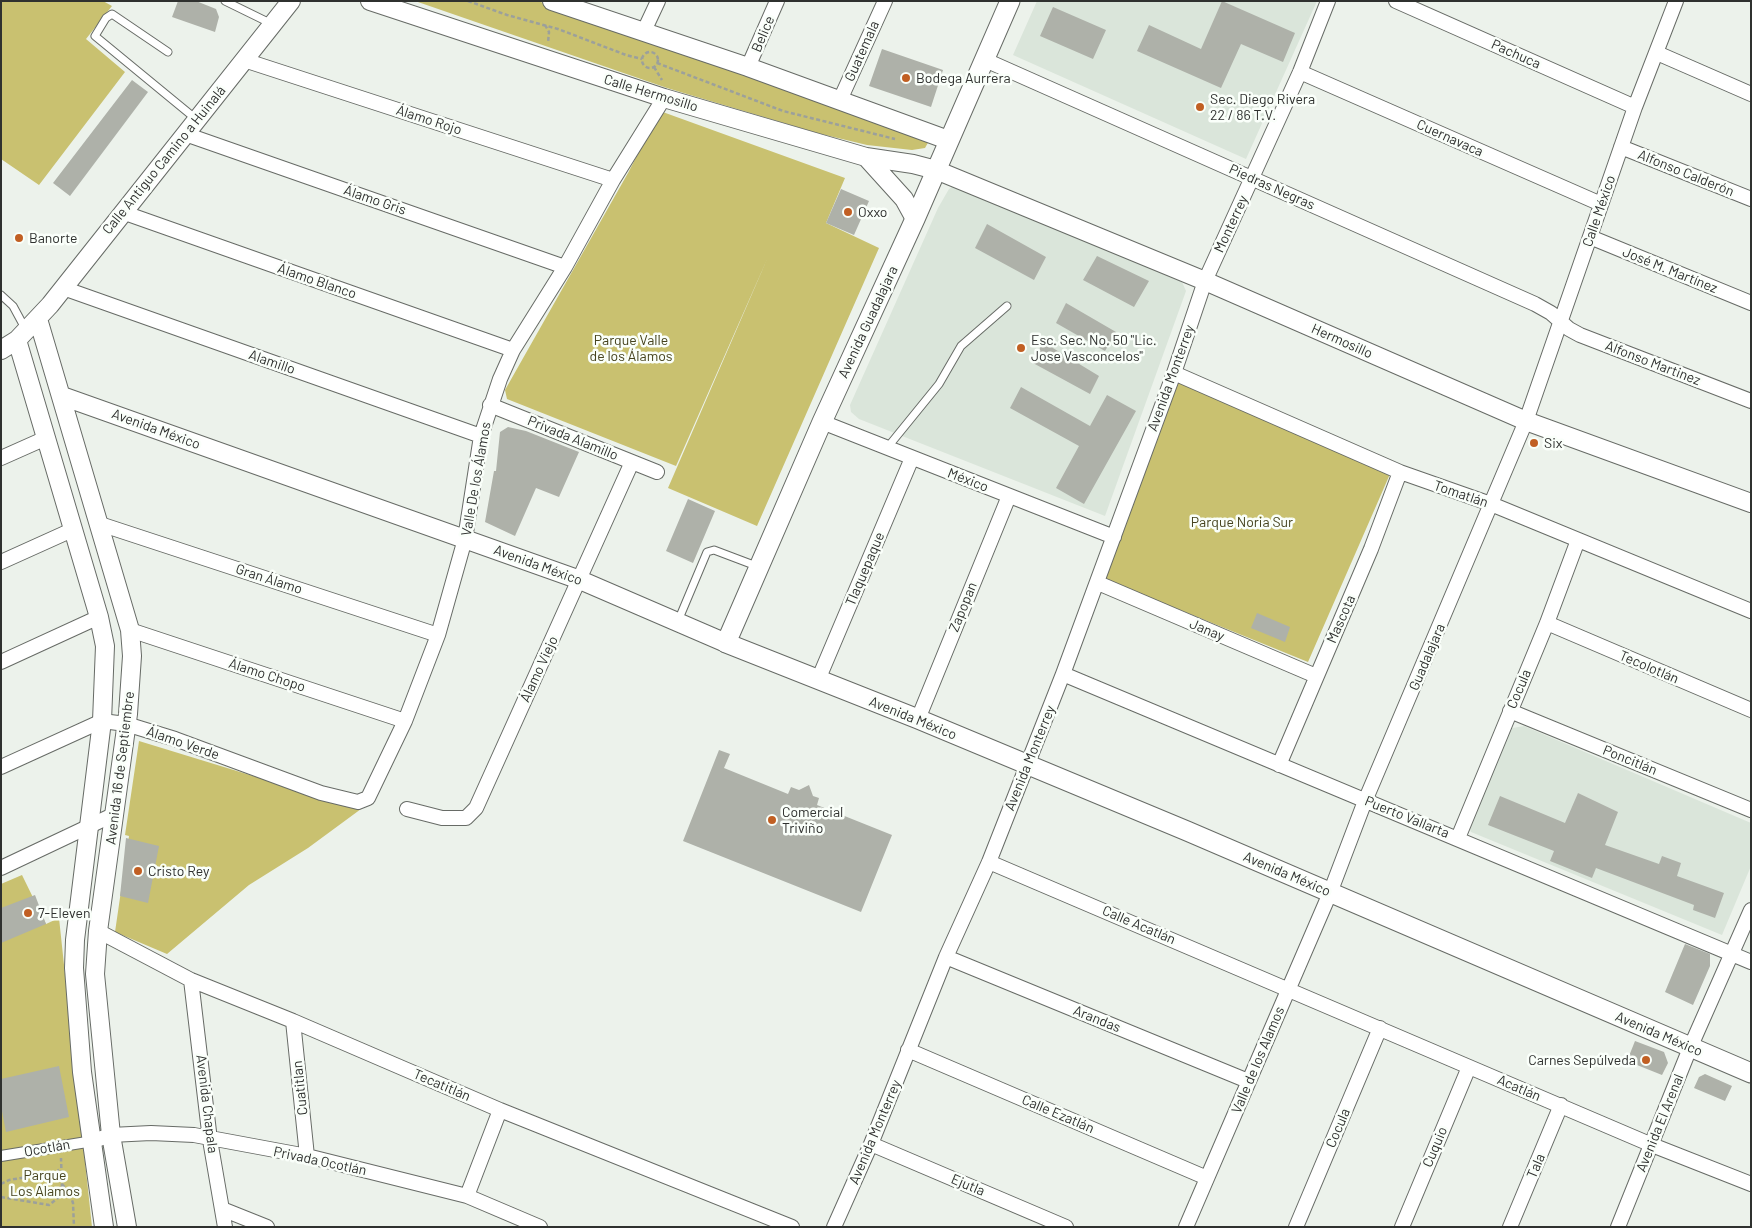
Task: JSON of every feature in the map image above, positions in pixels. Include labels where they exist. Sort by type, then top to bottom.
[{"type":"main road","name":"Avenida Guadalajara","points":[[726,643],[822,422],[915,220],[983,59],[1010,1]]},
{"type":"main road","points":[[746,596],[745,634],[748,642],[766,659]]},
{"type":"main road","name":"Avenida México","points":[[726,643],[918,719],[1751,1073]]},
{"type":"street","name":"Calle Antiguo Camino a Huinalá","points":[[27,330],[290,1]]},
{"type":"street","name":"Calle Hermosillo","points":[[370,1],[663,89],[866,157],[913,164],[936,170]]},
{"type":"street","points":[[553,1],[748,67],[948,140]]},
{"type":"street","points":[[644,31],[658,1]]},
{"type":"street","name":"Belice","points":[[748,67],[777,1]]},
{"type":"street","name":"Guatemala","points":[[840,100],[885,1]]},
{"type":"street","name":"Monterrey","points":[[1205,281],[1300,72],[1328,1]]},
{"type":"street","name":"Pachuca","points":[[1396,1],[1635,107]]},
{"type":"street","name":"Calle México","points":[[1526,421],[1635,107],[1676,1]]},
{"type":"street","points":[[1657,53],[1751,94]]},
{"type":"street","name":"Piedras Negras","points":[[983,59],[1535,304],[1560,320]]},
{"type":"street","name":"Álamo Rojo","points":[[244,60],[613,180]]},
{"type":"street","name":"Cuernavaca","points":[[1300,72],[1601,204]]},
{"type":"street","name":"Valle De los Álamos","points":[[368,798],[405,721],[438,635],[466,539],[481,436],[490,405],[513,350],[565,267],[663,89]]},
{"type":"street","name":"Álamo Gris","points":[[185,134],[565,267]]},
{"type":"street","name":"Alfonso Calderón","points":[[1622,147],[1751,199]]},
{"type":"street","points":[[866,157],[900,193],[915,220]]},
{"type":"street","name":"Hermosillo","points":[[936,170],[1205,281],[1526,421],[1751,503]]},
{"type":"street","name":"Álamo Blanco","points":[[122,212],[513,350]]},
{"type":"street","name":"José M. Martínez","points":[[1590,238],[1751,303]]},
{"type":"street","name":"Avenida Monterrey","points":[[834,1227],[871,1144],[946,957],[989,862],[1063,674],[1098,584],[1205,281]]},
{"type":"street","name":"Alamillo","points":[[62,288],[481,436]]},
{"type":"street","name":"Alfonso Martinez","points":[[1560,320],[1569,329],[1580,335],[1751,401]]},
{"type":"street","points":[[1,350],[27,330]]},
{"type":"street","name":"Avenida 16 de Septiembre","points":[[27,330],[62,396],[130,630],[132,656],[126,724],[98,931],[96,991],[111,1135],[127,1227]]},
{"type":"street","name":"Avenida 16 de Septiembre","points":[[27,330],[46,438],[99,617],[105,646],[102,721],[88,826],[74,968],[82,1072],[104,1227]]},
{"type":"street","name":"Tomatlán","points":[[1174,373],[1400,472],[1491,504],[1751,611]]},
{"type":"street","name":"Avenida México","points":[[62,396],[580,580],[726,643]]},
{"type":"street","name":"Privada Alamillo","points":[[490,405],[657,472]]},
{"type":"street","name":"Guadalajara","points":[[1330,893],[1366,801],[1526,421]]},
{"type":"street","name":"México","points":[[822,422],[1114,537]]},
{"type":"street","points":[[1,458],[46,438]]},
{"type":"street","name":"Tlaquepaque","points":[[818,680],[912,458]]},
{"type":"street","name":"Álamo Viejo","points":[[407,809],[442,818],[466,818],[476,808],[632,462]]},
{"type":"street","name":"Mascota","points":[[1279,765],[1371,550],[1400,472]]},
{"type":"street","name":"Zapopan","points":[[918,719],[1009,496]]},
{"type":"street","name":"Gran Álamo","points":[[100,524],[438,635]]},
{"type":"street","points":[[1,562],[72,530]]},
{"type":"street","name":"Cocula","points":[[1458,838],[1547,623],[1578,540]]},
{"type":"street","name":"Janay","points":[[1098,584],[1316,676]]},
{"type":"street","points":[[1,662],[99,617]]},
{"type":"street","name":"Tecolotlán","points":[[1547,623],[1751,710]]},
{"type":"street","name":"Álamo Chopo","points":[[130,630],[405,721]]},
{"type":"street","name":"Puerto Vallarta","points":[[1063,674],[1751,962]]},
{"type":"street","name":"Poncitlán","points":[[1510,711],[1751,810]]},
{"type":"street","points":[[1,767],[102,721]]},
{"type":"street","name":"Álamo Verde","points":[[102,721],[126,724],[175,739],[321,794],[358,802],[368,798]]},
{"type":"street","points":[[1,868],[115,814]]},
{"type":"street","name":"Calle Acatlán","points":[[989,862],[1288,989]]},
{"type":"street","name":"Valle de los Alamos","points":[[1186,1227],[1330,893]]},
{"type":"street","name":"Avenida El Arenal","points":[[1618,1227],[1690,1048],[1751,910]]},
{"type":"street","name":"Tecatitlán","points":[[98,931],[191,980],[293,1021],[500,1110],[792,1227]]},
{"type":"street","name":"Arandas","points":[[946,957],[1248,1081]]},
{"type":"street","name":"Avenida Chapala","points":[[191,980],[210,1140],[225,1227]]},
{"type":"street","name":"Acatlán","points":[[1288,989],[1651,1145],[1751,1184]]},
{"type":"street","name":"Cuatitlan","points":[[293,1021],[307,1156]]},
{"type":"street","name":"Cocula","points":[[1296,1227],[1380,1028]]},
{"type":"street","name":"Calle Ezatlán","points":[[908,1050],[1207,1178]]},
{"type":"street","name":"Cuquio","points":[[1402,1227],[1469,1067]]},
{"type":"street","name":"Tala","points":[[1510,1227],[1561,1106]]},
{"type":"street","points":[[467,1196],[500,1110]]},
{"type":"street","name":"Privada Ocotlán","points":[[93,1141],[111,1135],[151,1133],[194,1136],[307,1156],[467,1196],[540,1227]]},
{"type":"street","name":"Ocotlán","points":[[1,1156],[93,1141]]},
{"type":"street","name":"Ejutla","points":[[871,1144],[1066,1227]]},
{"type":"street","points":[[222,1209],[267,1227]]},
{"type":"lane","points":[[225,1],[273,24]]},
{"type":"lane","points":[[168,52],[112,14],[106,18],[95,36],[196,120]]},
{"type":"lane","points":[[1,295],[13,306],[27,330]]},
{"type":"lane","points":[[887,448],[939,384],[961,346],[1007,306]]},
{"type":"lane","points":[[677,622],[707,552],[714,550],[759,567]]},
{"type":"path","points":[[468,1],[507,15],[545,25],[619,53],[642,59]]},
{"type":"path","points":[[545,25],[549,32],[548,47]]},
{"type":"path","points":[[642,59],[647,53],[653,53],[656,56],[657,63],[654,67]]},
{"type":"path","points":[[642,59],[645,67],[654,67]]},
{"type":"path","points":[[657,63],[783,111],[834,126],[899,140]]},
{"type":"path","points":[[654,67],[663,89]]},
{"type":"path","points":[[1,1197],[49,1205],[59,1196],[62,1145]]},
{"type":"path","points":[[1,1184],[9,1180],[60,1170]]},
{"type":"path","points":[[61,1183],[70,1194],[74,1227]]},
{"type":"shaded area","name":"Sec. Diego Rivera 22 / 86 T.V.","points":[[1037,1],[1317,1],[1246,159],[1013,55]]},
{"type":"shaded area","name":"Esc. Sec. No. 50 \"Lic. Jose Vasconcelos\"","points":[[955,185],[1182,282],[1186,291],[1105,516],[859,419],[851,412],[850,405],[938,208],[949,189]]},
{"type":"shaded area","points":[[1524,726],[1751,823],[1751,866],[1722,935],[1471,832],[1467,823],[1507,729]]},
{"type":"green space","points":[[1,1],[103,1],[112,6],[86,39],[125,72],[39,185],[1,159]]},
{"type":"green space","points":[[415,1],[538,1],[930,139],[925,148],[912,150],[867,145],[817,133],[667,88]]},
{"type":"green space","name":"Parque Valle de los Álamos","points":[[660,111],[845,178],[826,223],[879,248],[757,526],[668,488],[768,257],[676,466],[507,399],[505,390],[628,173]]},
{"type":"green space","name":"Parque Noria Sur","points":[[1179,378],[1390,474],[1308,662],[1104,579]]},
{"type":"green space","points":[[139,741],[361,809],[308,848],[249,885],[167,954],[115,932],[129,836],[125,835]]},
{"type":"green space","name":"Parque Los Alamos","points":[[22,875],[46,924],[59,918],[92,1227],[1,1227],[1,884]]},
{"type":"building","points":[[178,1],[196,1],[216,9],[219,17],[215,32],[172,17]]},
{"type":"building","points":[[1222,1],[1295,33],[1283,62],[1241,44],[1221,88],[1137,51],[1149,25],[1201,49]]},
{"type":"building","points":[[1053,7],[1106,30],[1093,59],[1040,36]]},
{"type":"building","name":"Bodega Aurrera","points":[[882,49],[943,70],[931,107],[869,86]]},
{"type":"building","points":[[132,80],[148,92],[70,196],[53,183]]},
{"type":"building","name":"Oxxo","points":[[841,189],[869,201],[854,235],[826,223]]},
{"type":"building","points":[[987,224],[1046,257],[1034,280],[975,248]]},
{"type":"building","points":[[1097,256],[1149,281],[1134,307],[1083,280]]},
{"type":"building","points":[[1066,303],[1116,332],[1105,351],[1056,323]]},
{"type":"building","points":[[1043,342],[1099,376],[1090,394],[1033,363]]},
{"type":"building","points":[[1021,387],[1090,426],[1107,395],[1136,411],[1084,504],[1056,488],[1079,446],[1010,408]]},
{"type":"building","points":[[508,427],[526,431],[579,452],[559,497],[536,488],[515,536],[485,522],[494,471],[496,471],[500,432]]},
{"type":"building","points":[[688,499],[715,511],[693,563],[666,551]]},
{"type":"building","points":[[1257,613],[1290,627],[1285,642],[1251,628]]},
{"type":"building","name":"Comercial Triviño","points":[[719,750],[730,754],[724,768],[788,794],[791,787],[799,790],[809,785],[813,796],[819,798],[817,805],[892,835],[861,912],[683,841]]},
{"type":"building","points":[[1578,793],[1618,812],[1605,845],[1659,864],[1662,856],[1681,863],[1677,876],[1724,893],[1715,918],[1693,910],[1694,905],[1596,868],[1592,878],[1550,861],[1554,851],[1488,825],[1500,796],[1565,823]]},
{"type":"building","name":"Cristo Rey","points":[[126,838],[159,846],[148,903],[120,896]]},
{"type":"building","points":[[35,895],[46,924],[1,943],[1,908]]},
{"type":"building","points":[[1685,944],[1710,954],[1710,966],[1693,1005],[1665,992]]},
{"type":"building","points":[[1635,1041],[1664,1052],[1668,1063],[1662,1075],[1627,1061]]},
{"type":"building","points":[[59,1066],[69,1117],[6,1132],[1,1106],[1,1079]]},
{"type":"building","points":[[1705,1074],[1732,1086],[1725,1101],[1694,1088],[1699,1077]]},
{"type":"place","name":"Bodega Aurrera","points":[[906,78]]},
{"type":"place","name":"Sec. Diego Rivera 22 / 86 T.V.","points":[[1200,107]]},
{"type":"place","name":"Oxxo","points":[[848,212]]},
{"type":"place","name":"Banorte","points":[[19,238]]},
{"type":"place","name":"Esc. Sec. No. 50 \"Lic. Jose Vasconcelos\"","points":[[1021,348]]},
{"type":"place","name":"Six","points":[[1534,443]]},
{"type":"place","name":"Comercial Triviño","points":[[772,820]]},
{"type":"place","name":"Cristo Rey","points":[[138,871]]},
{"type":"place","name":"7-Eleven","points":[[28,913]]},
{"type":"place","name":"Carnes Sepúlveda","points":[[1646,1060]]}]
